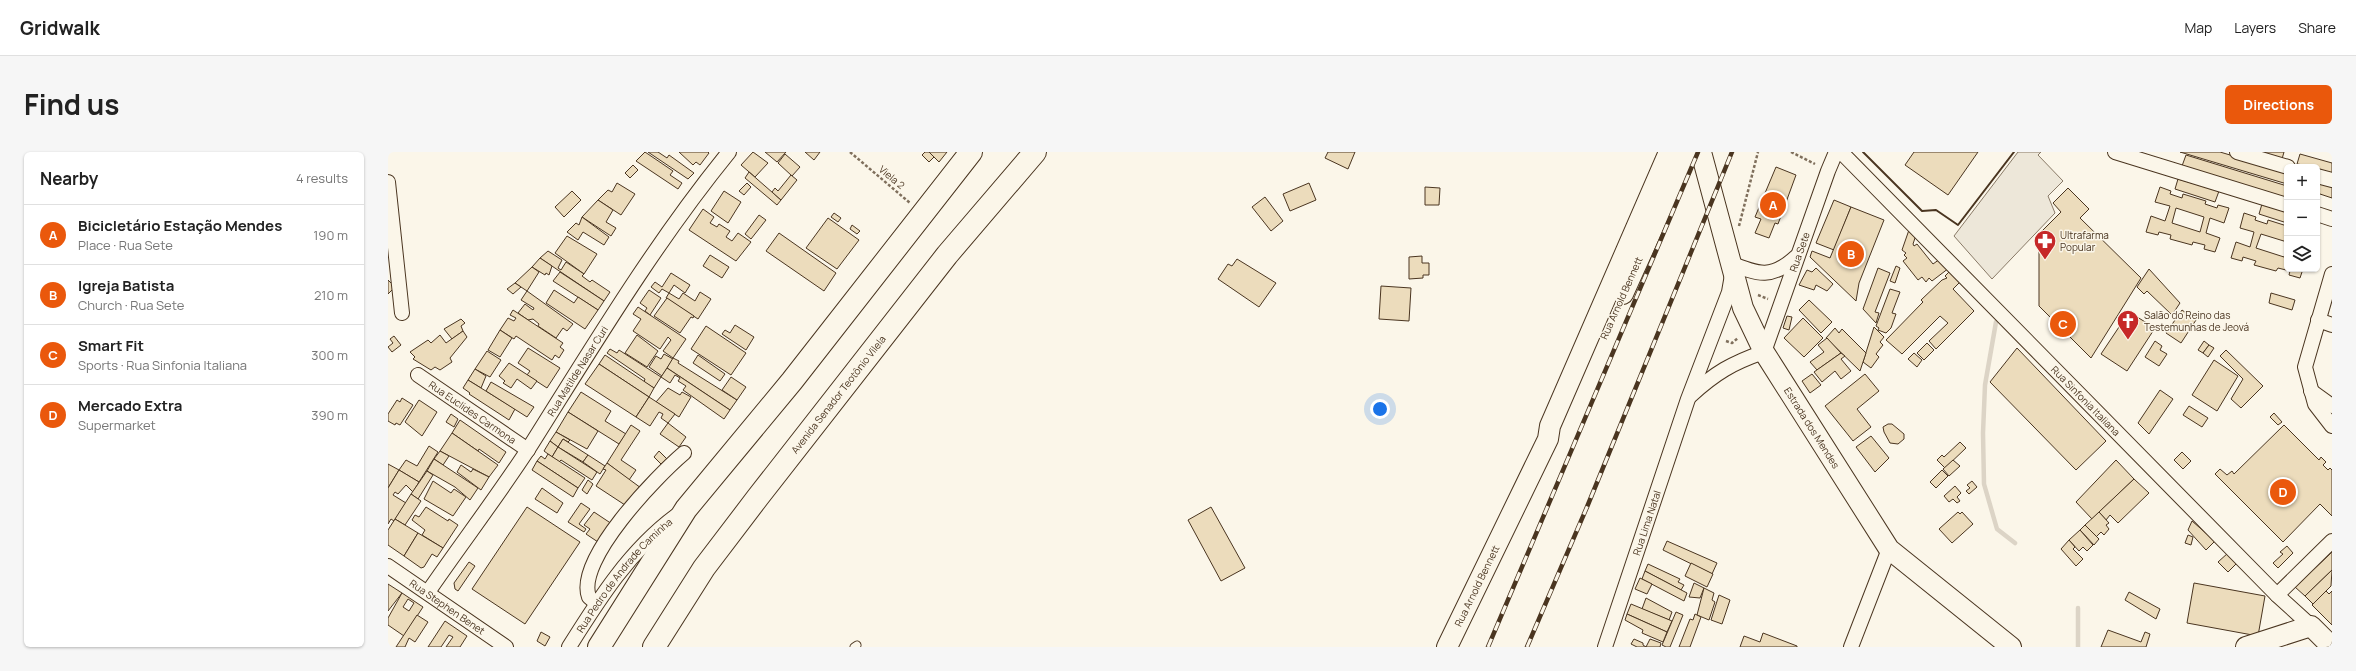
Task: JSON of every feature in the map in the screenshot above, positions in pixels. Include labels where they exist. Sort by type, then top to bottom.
[{"type":"main road","points":[[599,647],[686,509],[792,381],[971,152]]},
{"type":"main road","name":"Avenida Senador Teotônio Vilela","points":[[656,647],[704,568],[758,497],[947,255],[1035,152]]},
{"type":"street","name":"Rua Matilde Nasar Curi","points":[[428,592],[528,450],[604,327],[705,181],[729,152]]},
{"type":"street","name":"Rua Arnold Bennett","points":[[1447,647],[1548,439],[1550,426],[1669,152]]},
{"type":"street","name":"Rua Arnold Bennett","points":[[1548,439],[1561,432],[1682,162],[1690,152]]},
{"type":"street","name":"Estrada dos Mendes","points":[[1700,152],[1743,308],[1764,352],[1889,549],[2011,647]]},
{"type":"street","name":"Rua Sete","points":[[1764,352],[1836,152]]},
{"type":"street","name":"Rua Sinfonia Italiana","points":[[1841,152],[2277,595],[2332,647]]},
{"type":"street","points":[[2115,152],[2284,204]]},
{"type":"street","points":[[2237,152],[2284,166]]},
{"type":"street","points":[[2320,177],[2332,180]]},
{"type":"street","points":[[388,182],[402,314]]},
{"type":"street","points":[[2320,215],[2332,219]]},
{"type":"street","points":[[1731,268],[1770,273],[1786,266],[1797,257]]},
{"type":"street","name":"Rua Lima Natal","points":[[1606,647],[1688,398],[1729,292],[1731,268]]},
{"type":"street","points":[[2332,274],[2305,367],[2311,390],[2320,412],[2332,426]]},
{"type":"street","points":[[2318,320],[2332,324]]},
{"type":"street","name":"Rua Lima Natal","points":[[1688,398],[1711,377],[1733,363],[1764,352]]},
{"type":"street","name":"Rua Euclides Carmona","points":[[418,375],[528,450]]},
{"type":"street","points":[[2311,390],[2332,406]]},
{"type":"street","points":[[596,603],[589,597],[587,584],[593,561],[602,545],[653,484],[684,453]]},
{"type":"street","name":"Rua Pedro de Andrade Caminha","points":[[569,647],[596,603],[638,548],[655,532],[686,509]]},
{"type":"street","points":[[2277,595],[2332,541]]},
{"type":"street","points":[[1851,647],[1889,549]]},
{"type":"street","name":"Rua Stephen Benet","points":[[388,566],[428,592],[506,647]]},
{"type":"street","points":[[2246,647],[2311,626]]},
{"type":"path","name":"Viela 2","points":[[850,152],[923,213]]},
{"type":"path","points":[[1738,231],[1758,152]]},
{"type":"path","points":[[1791,152],[1828,171]]},
{"type":"path","points":[[1812,170],[1814,163]]},
{"type":"shaded area","points":[[2018,152],[2041,152],[2038,155],[2063,181],[2048,196],[2055,213],[1992,279],[1954,236]]},
{"type":"building","points":[[645,152],[673,171],[670,175],[682,183],[678,189],[636,161]]},
{"type":"building","points":[[648,152],[658,152],[667,158],[669,155],[694,173],[688,179]]},
{"type":"building","points":[[679,152],[709,153],[700,165],[696,162],[693,165]]},
{"type":"building","points":[[753,152],[768,163],[755,177],[741,165]]},
{"type":"building","points":[[765,152],[786,152],[777,162]]},
{"type":"building","points":[[805,152],[820,152],[814,160]]},
{"type":"building","points":[[925,152],[929,152],[934,157],[929,162],[922,155]]},
{"type":"building","points":[[929,152],[947,152],[939,162]]},
{"type":"building","points":[[1328,152],[1355,152],[1348,169],[1325,158]]},
{"type":"building","points":[[1914,152],[1978,152],[1948,195],[1905,165]]},
{"type":"building","points":[[2180,152],[2220,152],[2284,171],[2284,183]]},
{"type":"building","points":[[2257,152],[2284,152],[2282,159]]},
{"type":"building","points":[[785,154],[800,167],[792,176],[778,163]]},
{"type":"building","points":[[2300,154],[2332,163],[2332,174],[2320,171],[2320,164],[2297,164]]},
{"type":"building","points":[[2186,155],[2284,185],[2284,197],[2182,166]]},
{"type":"building","points":[[633,165],[638,170],[630,178],[625,173]]},
{"type":"building","points":[[1776,167],[1796,175],[1778,224],[1775,223],[1769,238],[1755,233],[1761,219],[1755,217]]},
{"type":"building","points":[[749,172],[781,200],[777,205],[745,178]]},
{"type":"building","points":[[791,175],[797,180],[781,200],[772,192],[775,188],[778,191]]},
{"type":"building","points":[[2178,179],[2219,191],[2215,202],[2175,189]]},
{"type":"building","points":[[2320,182],[2332,186],[2332,198],[2320,194]]},
{"type":"building","points":[[617,183],[635,194],[621,215],[598,200],[608,190],[612,192]]},
{"type":"building","points":[[747,183],[751,187],[744,195],[739,191]]},
{"type":"building","points":[[1309,183],[1316,200],[1290,211],[1283,194]]},
{"type":"building","points":[[1425,187],[1440,188],[1439,205],[1425,205]]},
{"type":"building","points":[[2160,187],[2171,191],[2170,194],[2182,198],[2183,194],[2206,201],[2205,204],[2217,208],[2218,205],[2229,208],[2224,223],[2210,218],[2206,233],[2220,238],[2215,252],[2204,249],[2205,245],[2193,242],[2192,245],[2170,239],[2171,235],[2159,232],[2158,235],[2146,232],[2151,216],[2165,221],[2170,206],[2155,202]],"holes":[[[2176,208],[2204,217],[2200,232],[2172,223]]]},
{"type":"building","points":[[2068,188],[2089,209],[2080,218],[2141,278],[2091,358],[2039,306],[2039,234],[2061,212],[2053,203]]},
{"type":"building","points":[[572,191],[581,200],[564,217],[555,207]]},
{"type":"building","points":[[724,191],[741,202],[728,223],[711,211]]},
{"type":"building","points":[[1265,197],[1283,221],[1271,231],[1252,207]]},
{"type":"building","points":[[598,200],[613,210],[606,222],[616,228],[611,236],[582,217]]},
{"type":"building","points":[[1834,200],[1851,207],[1834,250],[1816,243]]},
{"type":"building","points":[[2262,204],[2284,211],[2284,222],[2259,214]]},
{"type":"building","points":[[1851,207],[1884,220],[1859,283],[1856,301],[1810,257],[1812,251],[1830,258]]},
{"type":"building","points":[[703,209],[714,217],[710,223],[717,227],[719,224],[730,231],[726,237],[732,241],[738,233],[751,242],[736,261],[689,230]]},
{"type":"building","points":[[834,213],[841,218],[838,222],[831,217]]},
{"type":"building","points":[[2244,213],[2256,217],[2255,220],[2267,224],[2268,220],[2284,225],[2284,241],[2261,234],[2256,248],[2284,257],[2284,270],[2278,268],[2276,271],[2254,265],[2256,261],[2243,257],[2242,261],[2231,258],[2236,242],[2250,247],[2254,232],[2240,228]]},
{"type":"building","points":[[759,215],[766,220],[751,239],[745,234]]},
{"type":"building","points":[[582,217],[609,237],[604,245],[583,232],[578,240],[567,232],[576,223],[579,225]]},
{"type":"building","points":[[828,218],[859,240],[837,269],[806,248]]},
{"type":"building","points":[[852,225],[860,231],[857,234],[850,229]]},
{"type":"building","points":[[1910,227],[1916,235],[1913,244],[1914,246],[1917,244],[1933,264],[1940,259],[1949,268],[1932,281],[1929,278],[1926,282],[1922,277],[1918,280],[1903,261],[1907,258],[1904,255],[1906,253],[1902,250]]},
{"type":"building","points":[[779,233],[836,273],[824,291],[766,251]]},
{"type":"building","points":[[567,236],[597,254],[584,274],[555,253]]},
{"type":"building","points":[[548,251],[562,260],[558,268],[561,270],[566,262],[584,274],[582,276],[590,282],[592,280],[610,292],[604,301],[540,258]]},
{"type":"building","points":[[710,255],[729,267],[722,278],[703,266]]},
{"type":"building","points":[[1422,256],[1422,263],[1429,263],[1429,275],[1423,275],[1423,278],[1409,279],[1409,257]]},
{"type":"building","points":[[540,258],[552,266],[549,275],[546,273],[545,275],[532,267]]},
{"type":"building","points":[[1237,259],[1276,283],[1259,307],[1218,279],[1228,264],[1232,266]]},
{"type":"building","points":[[1896,266],[1900,268],[1895,283],[1890,281]]},
{"type":"building","points":[[532,267],[539,272],[527,291],[515,283]]},
{"type":"building","points":[[1816,268],[1833,284],[1827,291],[1816,285],[1814,290],[1799,285],[1807,270],[1812,272]]},
{"type":"building","points":[[1878,268],[1890,273],[1875,312],[1879,313],[1876,323],[1863,309]]},
{"type":"building","points":[[2149,269],[2180,303],[2172,315],[2147,291],[2144,294],[2137,287]]},
{"type":"building","points":[[1951,270],[1961,281],[1953,289],[1974,311],[1936,349],[1929,341],[1948,323],[1940,316],[1902,354],[1886,340],[1923,302],[1921,300],[1942,280],[1947,278],[1945,276]]},
{"type":"building","points":[[560,272],[604,301],[598,310],[553,281]]},
{"type":"building","points":[[2290,272],[2302,272],[2300,278],[2289,275]]},
{"type":"building","points":[[671,273],[690,285],[685,293],[674,285],[669,293],[662,289],[659,293],[651,287],[655,282],[662,287]]},
{"type":"building","points":[[388,280],[395,287],[388,294]]},
{"type":"building","points":[[515,283],[521,287],[513,294],[507,289]]},
{"type":"building","points":[[1381,286],[1411,288],[1409,321],[1379,319]]},
{"type":"building","points":[[1890,289],[1900,292],[1892,313],[1896,314],[1891,328],[1886,333],[1878,330],[1879,328],[1876,326]]},
{"type":"building","points":[[554,290],[574,303],[578,297],[598,310],[585,329],[546,303]]},
{"type":"building","points":[[649,290],[661,298],[650,315],[645,311],[647,308],[640,303]]},
{"type":"building","points":[[527,291],[573,324],[567,331],[563,328],[556,338],[538,326],[539,324],[533,319],[528,320],[518,313],[525,304],[533,310],[534,308],[521,300]]},
{"type":"building","points":[[700,292],[711,299],[698,319],[666,298],[669,293],[679,299],[683,293],[695,301]]},
{"type":"building","points":[[2271,293],[2295,300],[2292,310],[2269,303]]},
{"type":"building","points":[[667,298],[694,316],[693,318],[691,317],[680,333],[654,316]]},
{"type":"building","points":[[1809,300],[1832,322],[1821,333],[1799,310]]},
{"type":"building","points":[[638,307],[686,339],[673,358],[663,351],[671,340],[668,337],[660,349],[633,331],[641,319],[633,314]]},
{"type":"building","points":[[513,310],[563,343],[560,347],[564,350],[559,358],[555,355],[552,360],[516,336],[514,339],[500,330],[508,318],[514,321],[516,318],[510,315]]},
{"type":"building","points":[[2182,310],[2196,320],[2181,343],[2166,333]]},
{"type":"building","name":"Salão do Reino das Testemunhas de Jeová","points":[[2129,312],[2155,328],[2127,371],[2101,354]]},
{"type":"building","points":[[1787,316],[1792,317],[1789,330],[1783,328]]},
{"type":"building","points":[[1803,318],[1823,338],[1804,357],[1784,338]]},
{"type":"building","points":[[461,319],[465,323],[461,326],[463,331],[452,339],[444,329]]},
{"type":"building","points":[[735,325],[754,337],[746,350],[722,334],[725,330],[730,333]]},
{"type":"building","points":[[706,326],[746,353],[731,375],[691,349]]},
{"type":"building","points":[[1874,327],[1884,337],[1880,342],[1883,345],[1876,354],[1879,357],[1871,368],[1863,362]]},
{"type":"building","points":[[1835,328],[1839,333],[1842,329],[1866,353],[1860,371],[1826,338]]},
{"type":"building","points":[[500,330],[512,338],[500,357],[488,350]]},
{"type":"building","points":[[463,331],[467,337],[450,358],[452,362],[440,370],[435,367],[431,370],[413,359],[415,357],[410,352],[428,340],[431,343],[440,335],[446,343]]},
{"type":"building","points":[[637,335],[658,351],[647,367],[625,353]]},
{"type":"building","points":[[394,336],[401,345],[392,352],[388,347],[393,343],[390,339]]},
{"type":"building","points":[[1827,338],[1841,353],[1817,370],[1810,362],[1824,352],[1818,345]]},
{"type":"building","points":[[2155,341],[2162,346],[2160,350],[2167,354],[2159,366],[2145,357]]},
{"type":"building","points":[[2204,341],[2209,345],[2203,353],[2198,350]]},
{"type":"building","points":[[1927,343],[1934,350],[1924,360],[1917,353]]},
{"type":"building","points":[[2209,345],[2214,348],[2208,357],[2203,353]]},
{"type":"building","points":[[528,348],[560,368],[547,388],[527,375],[530,371],[518,363]]},
{"type":"building","points":[[2017,348],[2106,441],[2076,470],[1990,382]]},
{"type":"building","points":[[610,349],[617,353],[619,350],[661,377],[654,388],[644,382],[645,379],[607,353]]},
{"type":"building","points":[[2226,350],[2263,386],[2241,408],[2231,399],[2243,379],[2220,356]]},
{"type":"building","points":[[487,351],[501,360],[490,377],[475,369]]},
{"type":"building","points":[[1841,353],[1845,356],[1841,359],[1851,371],[1841,379],[1835,371],[1822,382],[1814,372]]},
{"type":"building","points":[[1914,353],[1922,360],[1917,367],[1908,359]]},
{"type":"building","points":[[664,354],[673,359],[662,376],[649,367],[656,356],[661,359]]},
{"type":"building","points":[[605,355],[654,388],[649,397],[599,364]]},
{"type":"building","points":[[698,355],[725,374],[720,381],[693,363]]},
{"type":"building","points":[[673,358],[679,361],[678,363],[737,400],[730,410],[667,368]]},
{"type":"building","points":[[2214,360],[2238,376],[2217,411],[2192,395]]},
{"type":"building","points":[[509,363],[537,381],[531,389],[517,379],[511,388],[503,383],[505,381],[499,376]]},
{"type":"building","points":[[599,364],[649,397],[636,417],[585,384]]},
{"type":"building","points":[[667,368],[730,410],[724,419],[683,390],[686,386],[678,381],[680,378],[675,375],[670,383],[661,377]]},
{"type":"building","points":[[475,369],[486,376],[481,388],[468,380]]},
{"type":"building","points":[[1812,374],[1821,385],[1810,393],[1802,381]]},
{"type":"building","points":[[1865,374],[1879,391],[1857,409],[1871,427],[1853,441],[1825,406]]},
{"type":"building","points":[[731,377],[746,387],[737,400],[722,390]]},
{"type":"building","points":[[468,380],[515,409],[509,420],[469,394],[470,393],[463,388]]},
{"type":"building","points":[[491,382],[534,407],[527,417],[486,391]]},
{"type":"building","points":[[668,388],[680,395],[682,392],[691,397],[679,417],[656,402]]},
{"type":"building","points":[[2160,390],[2173,399],[2149,434],[2138,423]]},
{"type":"building","points":[[581,392],[611,411],[605,421],[626,434],[619,444],[568,412]]},
{"type":"building","points":[[649,397],[675,414],[668,423],[661,418],[663,414],[659,412],[650,426],[636,417]]},
{"type":"building","points":[[402,398],[413,405],[400,425],[396,423],[395,425],[388,421],[388,414],[397,400],[400,402]]},
{"type":"building","points":[[419,400],[437,412],[422,436],[405,422]]},
{"type":"building","points":[[2189,406],[2208,418],[2202,427],[2183,415]]},
{"type":"building","points":[[568,412],[598,431],[587,449],[556,432]]},
{"type":"building","points":[[2274,413],[2282,422],[2278,425],[2270,417]]},
{"type":"building","points":[[451,414],[458,419],[454,427],[446,422]]},
{"type":"building","points":[[460,420],[506,452],[499,463],[452,433]]},
{"type":"building","points":[[668,423],[686,437],[679,447],[660,434]]},
{"type":"building","points":[[1888,424],[1892,424],[1904,434],[1904,439],[1898,444],[1890,443],[1884,432],[1883,427]]},
{"type":"building","points":[[631,425],[640,431],[621,460],[636,470],[629,480],[607,463]]},
{"type":"building","points":[[2284,425],[2319,460],[2321,457],[2326,462],[2323,465],[2328,470],[2330,468],[2332,470],[2332,516],[2320,504],[2283,542],[2215,474],[2220,469],[2227,475],[2232,471],[2234,474]]},
{"type":"building","points":[[556,432],[570,440],[568,442],[563,439],[558,447],[550,441]]},
{"type":"building","points":[[452,433],[498,465],[489,477],[440,451]]},
{"type":"building","points":[[1871,436],[1889,458],[1875,472],[1856,447]]},
{"type":"building","points":[[563,439],[588,455],[583,462],[558,447]]},
{"type":"building","points":[[550,441],[558,447],[552,457],[544,451]]},
{"type":"building","points":[[1960,442],[1966,448],[1945,468],[1937,460],[1942,455],[1944,457]]},
{"type":"building","points":[[429,446],[438,452],[419,482],[399,470],[406,460],[417,466]]},
{"type":"building","points":[[558,447],[597,472],[592,480],[561,460],[559,462],[552,457]]},
{"type":"building","points":[[440,451],[449,456],[443,465],[434,459]]},
{"type":"building","points":[[659,451],[667,459],[661,464],[654,457]]},
{"type":"building","points":[[2182,452],[2191,461],[2183,469],[2174,460]]},
{"type":"building","points":[[548,454],[585,478],[578,488],[537,461],[541,456],[545,459]]},
{"type":"building","points":[[588,455],[605,466],[600,474],[583,462]]},
{"type":"building","points":[[434,459],[478,488],[470,500],[455,487],[427,471]]},
{"type":"building","points":[[1953,460],[1960,466],[1949,476],[1943,469]]},
{"type":"building","points":[[2116,460],[2134,479],[2092,519],[2076,502]]},
{"type":"building","points":[[537,461],[578,488],[573,497],[532,470]]},
{"type":"building","points":[[607,463],[641,488],[625,505],[596,486],[606,470],[603,469]]},
{"type":"building","points":[[388,464],[399,470],[388,488]]},
{"type":"building","points":[[461,465],[471,472],[473,469],[489,477],[481,490],[457,472]]},
{"type":"building","points":[[399,470],[419,482],[413,492],[406,485],[398,494],[395,492],[393,495],[406,503],[394,521],[391,519],[388,524],[388,488]]},
{"type":"building","points":[[1942,470],[1948,476],[1936,488],[1930,482]]},
{"type":"building","points":[[427,471],[433,475],[418,499],[411,494]]},
{"type":"building","points":[[2134,479],[2149,493],[2118,523],[2110,515],[2106,520],[2099,512]]},
{"type":"building","points":[[588,480],[593,484],[587,494],[582,490]]},
{"type":"building","points":[[433,481],[451,493],[454,489],[466,497],[453,516],[424,499]]},
{"type":"building","points":[[1972,481],[1977,487],[1969,494],[1966,491],[1970,488],[1967,485]]},
{"type":"building","points":[[1955,486],[1961,493],[1957,497],[1960,501],[1957,503],[1953,499],[1949,502],[1944,496]]},
{"type":"building","points":[[542,488],[563,503],[557,513],[535,499]]},
{"type":"building","points":[[411,494],[421,501],[405,525],[395,519]]},
{"type":"building","points":[[581,503],[590,509],[579,524],[586,529],[584,532],[568,522]]},
{"type":"building","points":[[426,507],[448,521],[449,519],[458,525],[443,548],[422,535],[425,530],[412,520],[415,515],[419,517]]},
{"type":"building","points":[[527,507],[580,542],[525,624],[472,589]]},
{"type":"building","points":[[1211,507],[1245,568],[1221,581],[1188,520]]},
{"type":"building","points":[[594,512],[612,524],[598,542],[586,534],[590,529],[584,525]]},
{"type":"building","points":[[1958,512],[1960,514],[1962,512],[1973,524],[1952,543],[1939,529]]},
{"type":"building","points":[[2099,512],[2109,523],[2106,525],[2109,529],[2104,535],[2101,532],[2096,537],[2085,525]]},
{"type":"building","points":[[395,519],[418,533],[404,556],[388,545],[388,530]]},
{"type":"building","points":[[2192,521],[2215,541],[2206,550],[2188,530]]},
{"type":"building","points":[[2085,525],[2099,539],[2094,545],[2080,530]]},
{"type":"building","points":[[2080,530],[2093,545],[2087,551],[2083,547],[2079,551],[2069,540]]},
{"type":"building","points":[[418,533],[443,548],[437,557],[432,554],[424,567],[421,568],[404,556]]},
{"type":"building","points":[[2188,535],[2193,537],[2191,545],[2185,543]]},
{"type":"building","points":[[2069,540],[2075,547],[2073,549],[2083,559],[2076,566],[2061,549]]},
{"type":"building","points":[[1667,541],[1717,563],[1712,574],[1663,550]]},
{"type":"building","points":[[2287,546],[2293,553],[2278,568],[2273,563],[2283,554],[2280,552]]},
{"type":"building","points":[[2332,552],[2332,570],[2305,596],[2295,587]]},
{"type":"building","points":[[2228,553],[2237,563],[2228,572],[2218,562]]},
{"type":"building","points":[[469,562],[475,566],[458,591],[455,589],[454,583]]},
{"type":"building","points":[[1691,563],[1713,574],[1707,587],[1685,576]]},
{"type":"building","points":[[1648,564],[1680,579],[1678,582],[1684,585],[1681,590],[1645,571]]},
{"type":"building","points":[[2332,570],[2331,586],[2313,604],[2305,596]]},
{"type":"building","points":[[1645,571],[1687,593],[1684,601],[1642,579]]},
{"type":"building","points":[[1640,578],[1652,584],[1647,594],[1635,589]]},
{"type":"building","points":[[1694,583],[1704,588],[1700,598],[1689,597]]},
{"type":"building","points":[[2194,583],[2265,596],[2258,636],[2187,623]]},
{"type":"building","points":[[388,584],[402,593],[388,611]]},
{"type":"building","points":[[1704,588],[1714,593],[1712,600],[1715,602],[1709,620],[1697,615]]},
{"type":"building","points":[[2326,591],[2329,594],[2332,591],[2332,625],[2312,605]]},
{"type":"building","points":[[2129,592],[2160,609],[2156,619],[2125,600]]},
{"type":"building","points":[[402,593],[423,607],[404,636],[388,625],[388,618]],"holes":[[[408,599],[414,603],[409,611],[403,607]]]},
{"type":"building","points":[[1719,595],[1730,600],[1722,624],[1711,620]]},
{"type":"building","points":[[1646,598],[1672,612],[1669,620],[1642,609]]},
{"type":"building","points":[[1631,604],[1672,621],[1667,632],[1627,614]]},
{"type":"building","points":[[1676,612],[1683,615],[1670,647],[1666,647],[1662,645]]},
{"type":"building","points":[[1627,614],[1667,632],[1663,642],[1642,633],[1643,630],[1625,620]]},
{"type":"building","points":[[1695,614],[1701,617],[1690,647],[1679,647],[1690,619],[1693,620]]},
{"type":"building","points":[[417,615],[428,622],[415,642],[409,638],[405,647],[396,647]]},
{"type":"building","points":[[445,621],[467,636],[460,647],[446,647],[453,637],[449,635],[441,647],[428,647]]},
{"type":"building","points":[[2108,630],[2141,642],[2145,632],[2150,634],[2146,647],[2101,647]]},
{"type":"building","points":[[541,632],[550,637],[545,646],[537,641]]},
{"type":"building","points":[[1763,633],[1797,647],[1740,647],[1744,636],[1760,642]]},
{"type":"building","points":[[1634,639],[1643,643],[1646,647],[1637,647],[1631,644]]},
{"type":"building","points":[[1650,639],[1661,643],[1660,647],[1646,647]]},
{"type":"waterway","points":[[1996,322],[1985,385],[1983,433],[1984,484],[1997,529],[2015,543]]},
{"type":"waterway","points":[[2078,608],[2078,647]]},
{"type":"railway","points":[[1488,647],[1698,152]]},
{"type":"railway","points":[[1527,647],[1587,507],[1732,152]]},
{"type":"wall","points":[[1863,152],[1922,211],[1936,210],[1958,225],[2014,152]]},
{"type":"place","name":"Bicicletário Estação Mendes","points":[[1773,205]]},
{"type":"place","name":"Igreja Batista","points":[[1851,254]]},
{"type":"place","name":"Ultrafarma Popular","points":[[2045,260]]},
{"type":"place","name":"Smart Fit","points":[[2063,324]]},
{"type":"place","name":"Salão do Reino das Testemunhas de Jeová","points":[[2128,340]]},
{"type":"place","name":"Mercado Extra","points":[[2283,492]]}]
